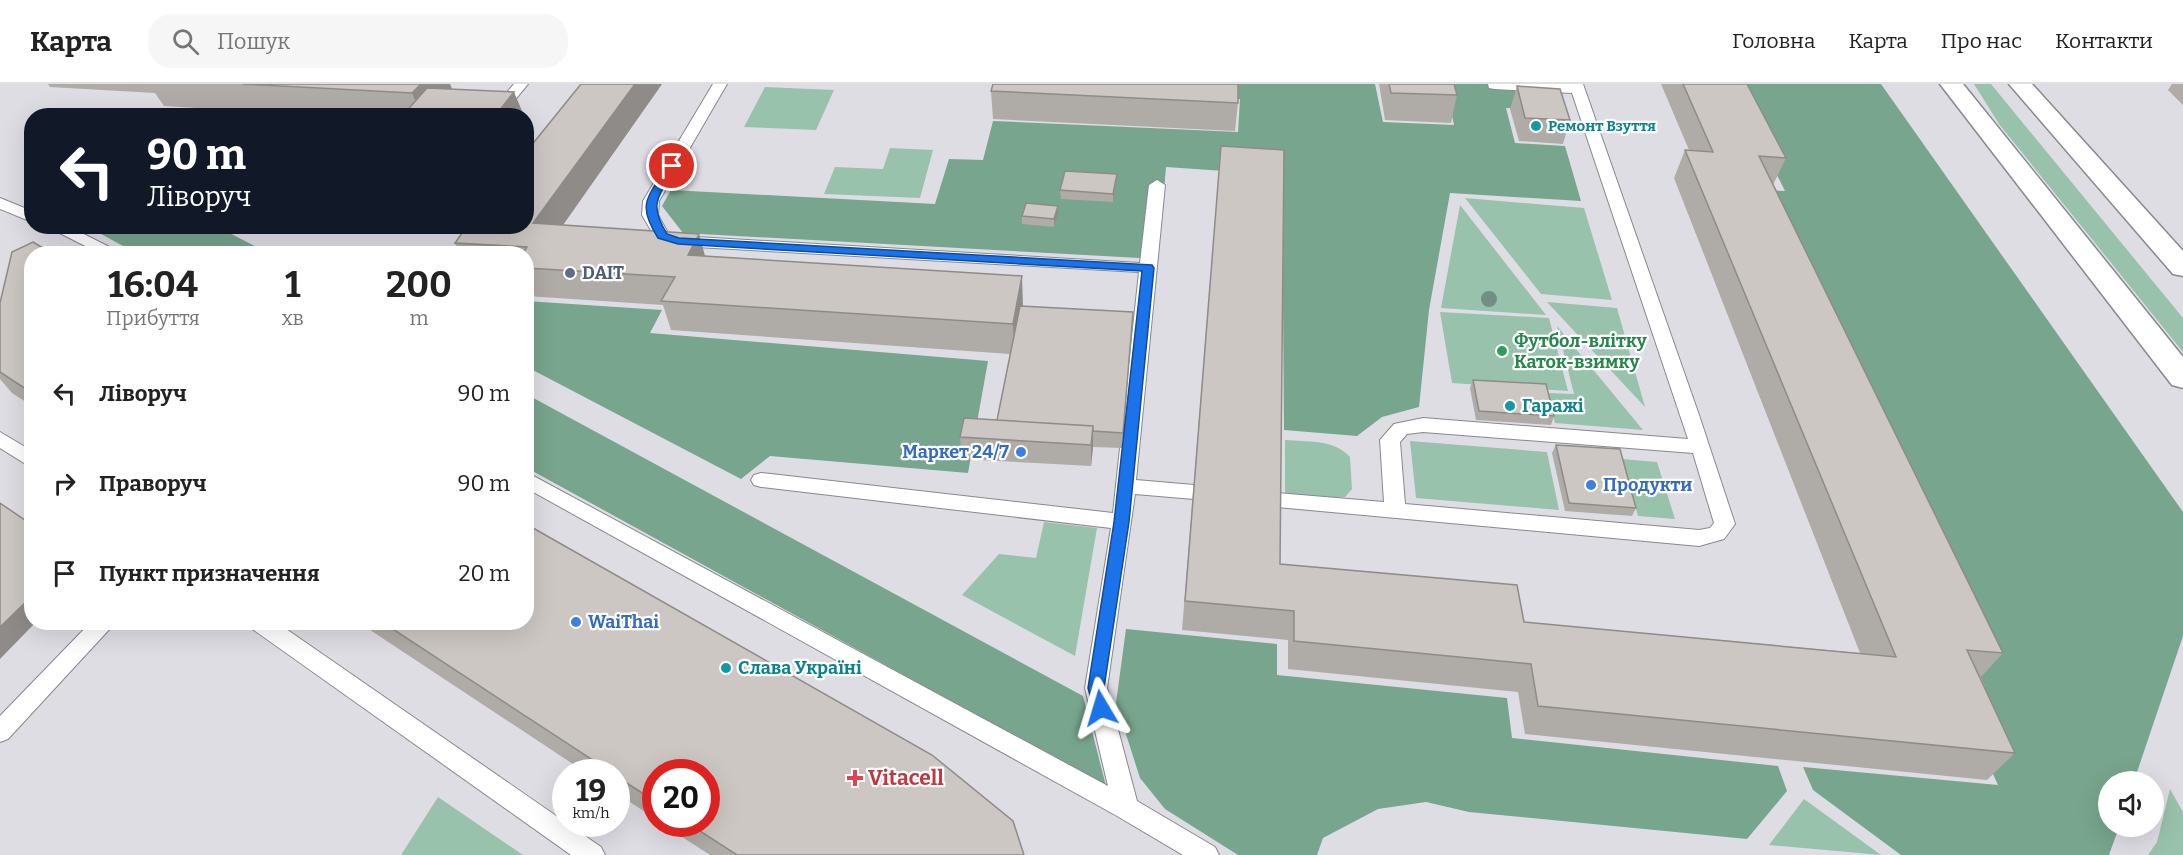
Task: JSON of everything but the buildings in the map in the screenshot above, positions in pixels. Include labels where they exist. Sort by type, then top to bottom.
[{"type":"main road","points":[[1951,84],[2183,378]]},
{"type":"main road","points":[[2020,84],[2183,268]]},
{"type":"lane","points":[[504,104],[521,84]]},
{"type":"lane","points":[[720,84],[651,201],[650,215],[662,236],[678,241],[1148,268]]},
{"type":"lane","points":[[1277,500],[1699,538],[1717,534],[1725,524],[1577,86],[1494,85]]},
{"type":"lane","points":[[1126,808],[1096,688],[1122,522],[1156,185]]},
{"type":"lane","points":[[0,203],[24,214]]},
{"type":"lane","points":[[71,234],[98,246]]},
{"type":"lane","points":[[1395,511],[1390,440],[1401,429],[1423,425],[1700,447]]},
{"type":"lane","points":[[0,439],[24,456]]},
{"type":"lane","points":[[761,480],[1122,522]]},
{"type":"lane","points":[[534,483],[1126,808],[1206,855]]},
{"type":"lane","points":[[1125,486],[1194,492]]},
{"type":"lane","points":[[0,732],[97,630]]},
{"type":"lane","points":[[270,630],[592,855]]},
{"type":"green space","points":[[1189,84],[1375,84],[1383,122],[1454,125],[1445,84],[1550,84],[1558,110],[1506,108],[1515,143],[1565,146],[1581,201],[1450,193],[1429,310],[1419,407],[1382,417],[1357,436],[1284,430],[1282,175],[1166,167],[1158,259],[683,233],[662,206],[671,190],[935,204],[949,159],[983,160],[993,121],[1238,132],[1240,99],[1188,97]]},
{"type":"green space","points":[[1732,84],[1881,84],[2183,512],[2183,636],[2137,771],[2098,771],[2098,837],[2115,837],[2109,855],[1901,855],[1813,790],[1803,767],[1998,785],[1953,685],[1985,687],[1758,190],[1785,191]]},
{"type":"green space","points":[[1974,84],[1991,84],[2183,318],[2183,352],[1999,124]]},
{"type":"green space","points":[[765,87],[834,90],[816,130],[744,127]]},
{"type":"green space","points":[[890,148],[933,150],[920,198],[824,194],[835,167],[883,169]]},
{"type":"green space","points":[[1465,198],[1584,208],[1612,300],[1541,294]]},
{"type":"green space","points":[[1460,205],[1546,315],[1441,308]]},
{"type":"green space","points":[[101,234],[231,234],[255,246],[123,246]]},
{"type":"green space","points":[[534,302],[662,310],[650,333],[988,361],[968,473],[770,456],[741,479],[534,371]]},
{"type":"green space","points":[[1547,302],[1617,308],[1645,407]]},
{"type":"green space","name":"Футбол-влітку Каток-взимку","points":[[1440,312],[1549,318],[1568,391],[1452,383]]},
{"type":"green space","points":[[1557,326],[1643,430],[1555,423],[1547,393],[1574,394]]},
{"type":"green space","points":[[534,398],[1083,696],[1106,786],[534,472]]},
{"type":"green space","points":[[1285,440],[1328,444],[1344,451],[1350,457],[1352,489],[1345,497],[1285,494]]},
{"type":"green space","points":[[1410,441],[1547,452],[1559,510],[1416,498]]},
{"type":"green space","points":[[1622,459],[1657,462],[1675,519],[1638,516]]},
{"type":"green space","points":[[1044,522],[1097,528],[1075,656],[962,595],[999,554],[1036,558]]},
{"type":"green space","points":[[1126,629],[1277,644],[1277,675],[1507,698],[1512,738],[1778,766],[1787,791],[1747,839],[1469,812],[1426,802],[1378,809],[1323,838],[1317,855],[1238,855],[1165,809],[1140,778],[1116,703]]},
{"type":"green space","points":[[2170,789],[2183,812],[2183,855],[2148,855],[2158,837],[2164,837],[2164,813]]},
{"type":"green space","points":[[438,797],[523,855],[401,855]]},
{"type":"green space","points":[[1804,799],[1881,855],[1769,845]]},
{"type":"place","name":"Ремонт Взуття","points":[[1536,126]]},
{"type":"place","name":"DAIT","points":[[570,273]]},
{"type":"place","name":"Футбол-влітку Каток-взимку","points":[[1502,351]]},
{"type":"place","name":"Гаражі","points":[[1510,406]]},
{"type":"place","name":"Маркет 24/7","points":[[1021,452]]},
{"type":"place","name":"Продукти","points":[[1591,485]]},
{"type":"place","name":"WaiThai","points":[[576,622]]},
{"type":"place","name":"Слава Україні","points":[[726,668]]},
{"type":"place","name":"Vitacell","points":[[855,778]]},
{"type":"route","points":[[672,166],[651,201],[650,215],[662,236],[678,241],[1148,268],[1122,522],[1096,688],[1101,708]]}]
